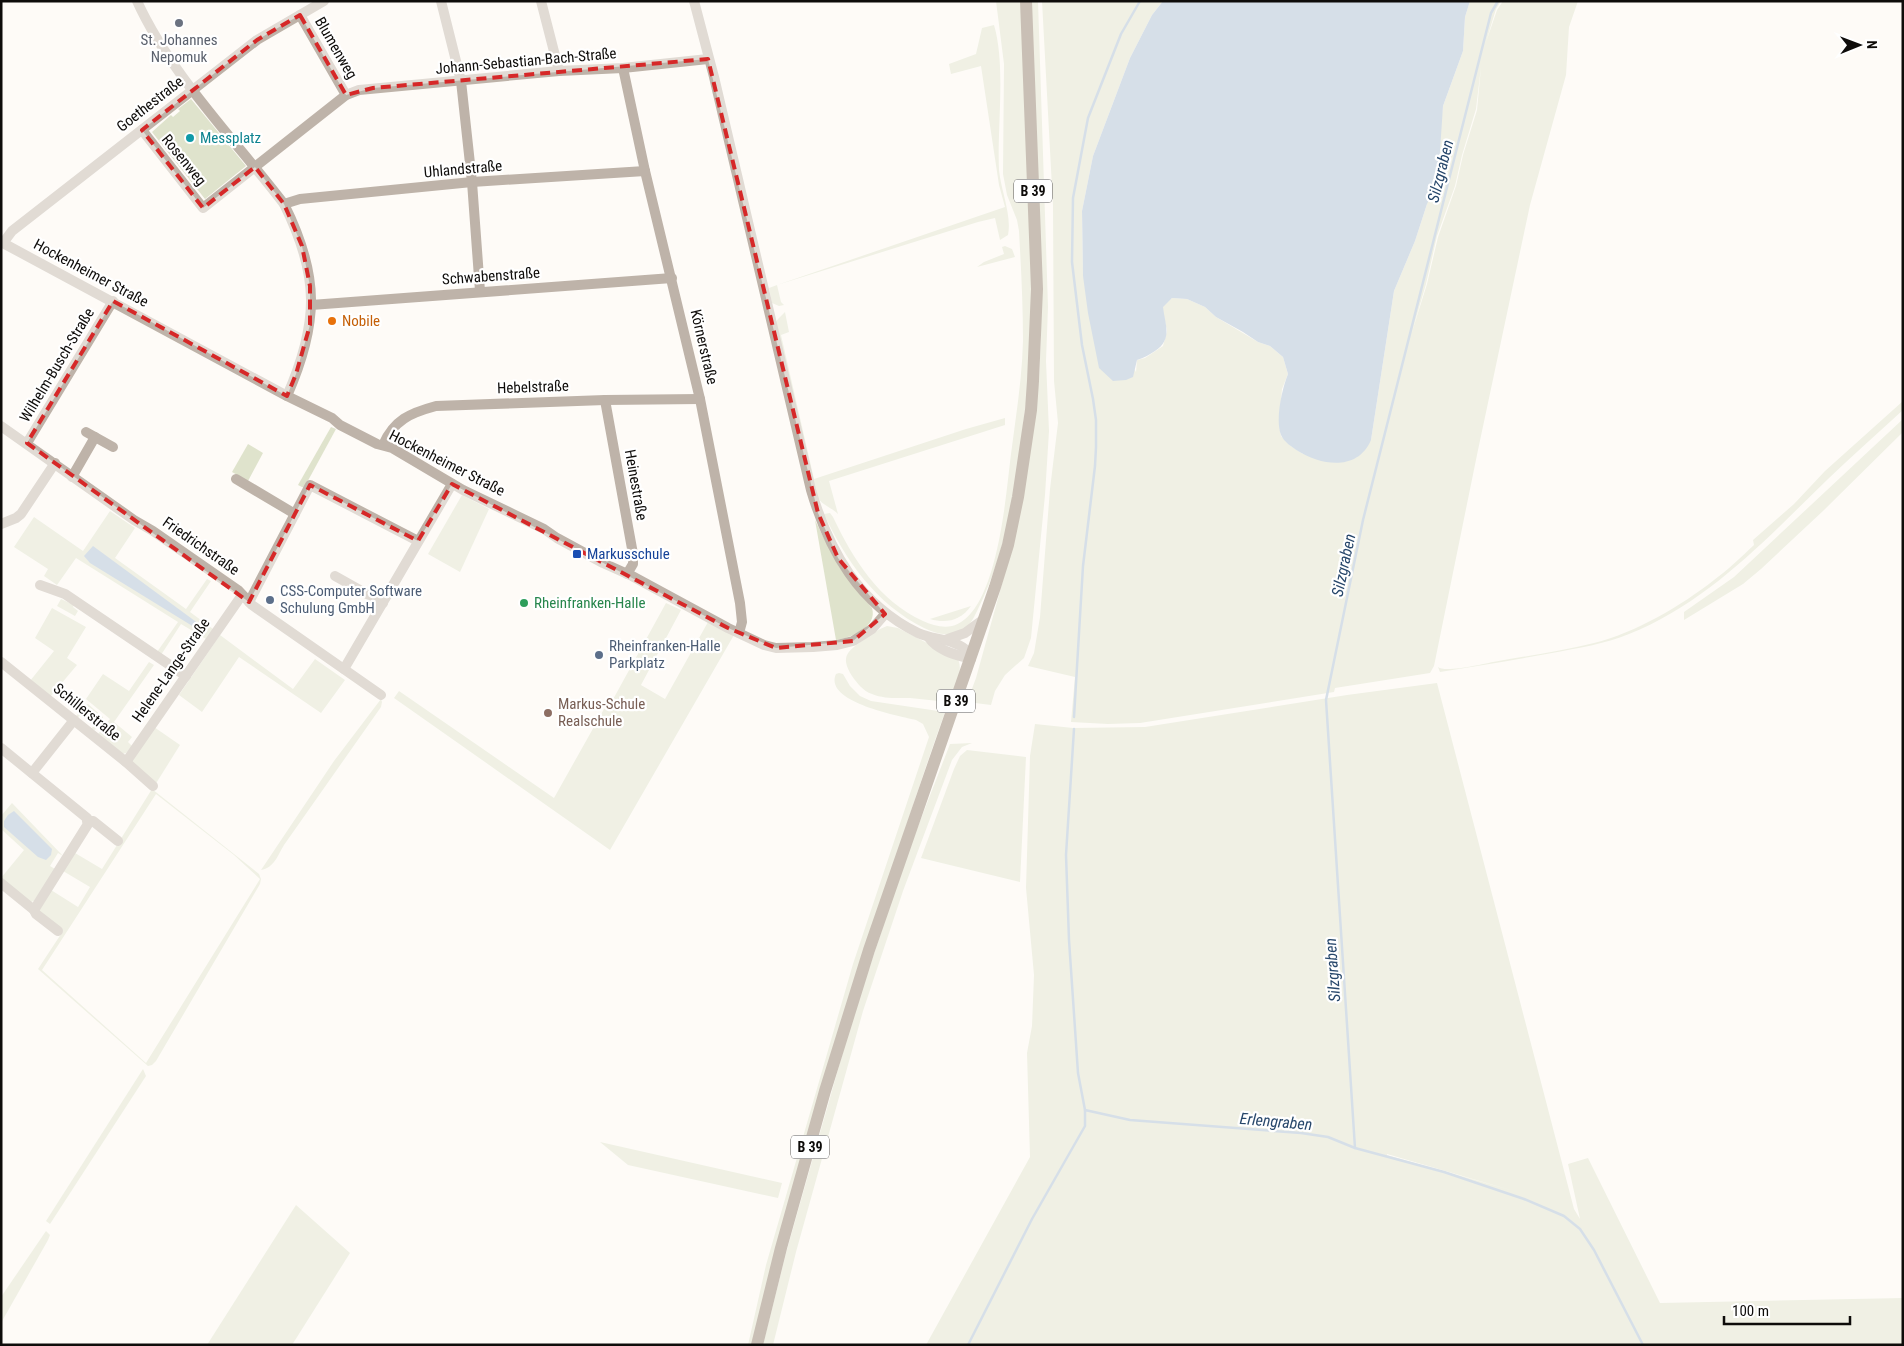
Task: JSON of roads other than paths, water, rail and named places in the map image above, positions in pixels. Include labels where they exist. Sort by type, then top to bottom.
[{"type":"main road","name":"B 39","points":[[757,1345],[781,1248],[825,1091],[892,882],[984,619],[1008,545],[1018,497],[1031,410],[1036,290],[1026,1]]},
{"type":"street","points":[[137,1],[161,44],[193,90],[284,204],[294,225],[308,268],[311,305],[306,346],[287,396]]},
{"type":"street","name":"Goethestraße","points":[[2,242],[12,231],[257,40],[324,1]]},
{"type":"street","points":[[440,1],[461,81],[472,182],[480,291]]},
{"type":"street","points":[[541,1],[559,71]]},
{"type":"street","points":[[694,1],[714,77],[808,480],[818,513],[838,558],[855,582],[885,614],[929,638],[945,640],[965,649],[971,659]]},
{"type":"street","name":"Blumenweg","points":[[300,15],[346,95]]},
{"type":"street","name":"Johann-Sebastian-Bach-Straße","points":[[346,95],[372,88],[559,71],[623,68],[708,59]]},
{"type":"street","name":"Körnerstraße","points":[[623,68],[700,399],[740,603],[742,622],[739,634]]},
{"type":"street","points":[[255,167],[346,95]]},
{"type":"street","name":"Rosenweg","points":[[142,130],[203,208],[255,167]]},
{"type":"street","name":"Uhlandstraße","points":[[284,204],[300,199],[472,182],[646,171]]},
{"type":"street","name":"Hockenheimer Straße","points":[[2,242],[287,396],[332,418],[347,429],[392,448],[452,484],[536,525],[571,546],[739,634],[764,645],[776,648],[837,646],[862,636],[872,629],[885,614]]},
{"type":"street","name":"Schwabenstraße","points":[[311,305],[672,278]]},
{"type":"street","name":"Wilhelm-Busch-Straße","points":[[27,443],[113,301]]},
{"type":"street","name":"Hebelstraße","points":[[383,445],[398,422],[420,410],[436,406],[605,400],[700,399]]},
{"type":"street","name":"Heinestraße","points":[[605,400],[633,554],[632,564],[627,574]]},
{"type":"street","name":"Friedrichstraße","points":[[1,426],[55,462],[72,477],[134,520],[158,534],[381,694]]},
{"type":"street","points":[[86,432],[113,447]]},
{"type":"street","points":[[72,477],[95,437]]},
{"type":"street","points":[[1,524],[21,514],[55,462]]},
{"type":"street","points":[[236,479],[295,514]]},
{"type":"street","points":[[344,669],[452,484]]},
{"type":"street","name":"Helene-Lange-Straße","points":[[126,762],[186,676],[246,598],[310,485],[418,542]]},
{"type":"street","points":[[335,576],[382,603]]},
{"type":"street","points":[[40,585],[65,594],[186,676]]},
{"type":"street","points":[[945,640],[965,633],[984,619]]},
{"type":"street","points":[[929,638],[934,645],[958,656],[971,659]]},
{"type":"street","name":"Schillerstraße","points":[[1,662],[126,762],[153,786]]},
{"type":"street","points":[[32,773],[74,720]]},
{"type":"street","points":[[1,748],[87,818],[88,824],[34,910]]},
{"type":"street","points":[[87,821],[93,821],[118,841]]},
{"type":"street","points":[[1,883],[58,931]]},
{"type":"water","points":[[1163,1],[1470,1],[1465,17],[1463,51],[1443,106],[1438,181],[1427,204],[1415,241],[1394,291],[1371,440],[1365,450],[1349,461],[1339,463],[1318,460],[1298,451],[1282,438],[1279,429],[1279,413],[1288,374],[1283,357],[1270,346],[1258,342],[1216,317],[1205,307],[1187,299],[1172,298],[1163,307],[1166,326],[1164,342],[1155,351],[1137,360],[1133,377],[1126,380],[1113,381],[1099,368],[1083,276],[1082,211],[1093,156],[1130,58],[1152,15]]},
{"type":"water","points":[[93,546],[199,624],[199,626],[194,627],[90,563],[84,556]]},
{"type":"water","points":[[14,811],[52,849],[51,855],[46,860],[38,857],[4,827],[4,821]]},
{"type":"waterway","points":[[1074,717],[1083,566],[1095,466],[1096,420],[1082,345],[1072,262],[1073,198],[1088,118],[1121,34],[1140,1]]},
{"type":"waterway","name":"Silzgraben","points":[[1355,1148],[1326,700],[1363,520],[1491,13],[1498,1]]},
{"type":"waterway","points":[[1074,729],[1066,855],[1069,940],[1078,1073],[1085,1110]]},
{"type":"waterway","name":"Erlengraben","points":[[968,1345],[1032,1219],[1085,1126],[1085,1110],[1130,1120],[1301,1133],[1328,1137],[1355,1148],[1444,1172],[1524,1199],[1564,1216],[1580,1229],[1594,1250],[1643,1345]]},
{"type":"place","name":"St. Johannes Nepomuk","points":[[179,23]]},
{"type":"place","name":"Messplatz","points":[[190,138]]},
{"type":"place","name":"Nobile","points":[[332,321]]},
{"type":"place","name":"Markusschule","points":[[577,554]]},
{"type":"place","name":"CSS-Computer Software Schulung GmbH","points":[[270,600]]},
{"type":"place","name":"Rheinfranken-Halle","points":[[524,603]]},
{"type":"place","name":"Rheinfranken-Halle Parkplatz","points":[[599,655]]},
{"type":"place","name":"Markus-Schule Realschule","points":[[548,713]]}]
